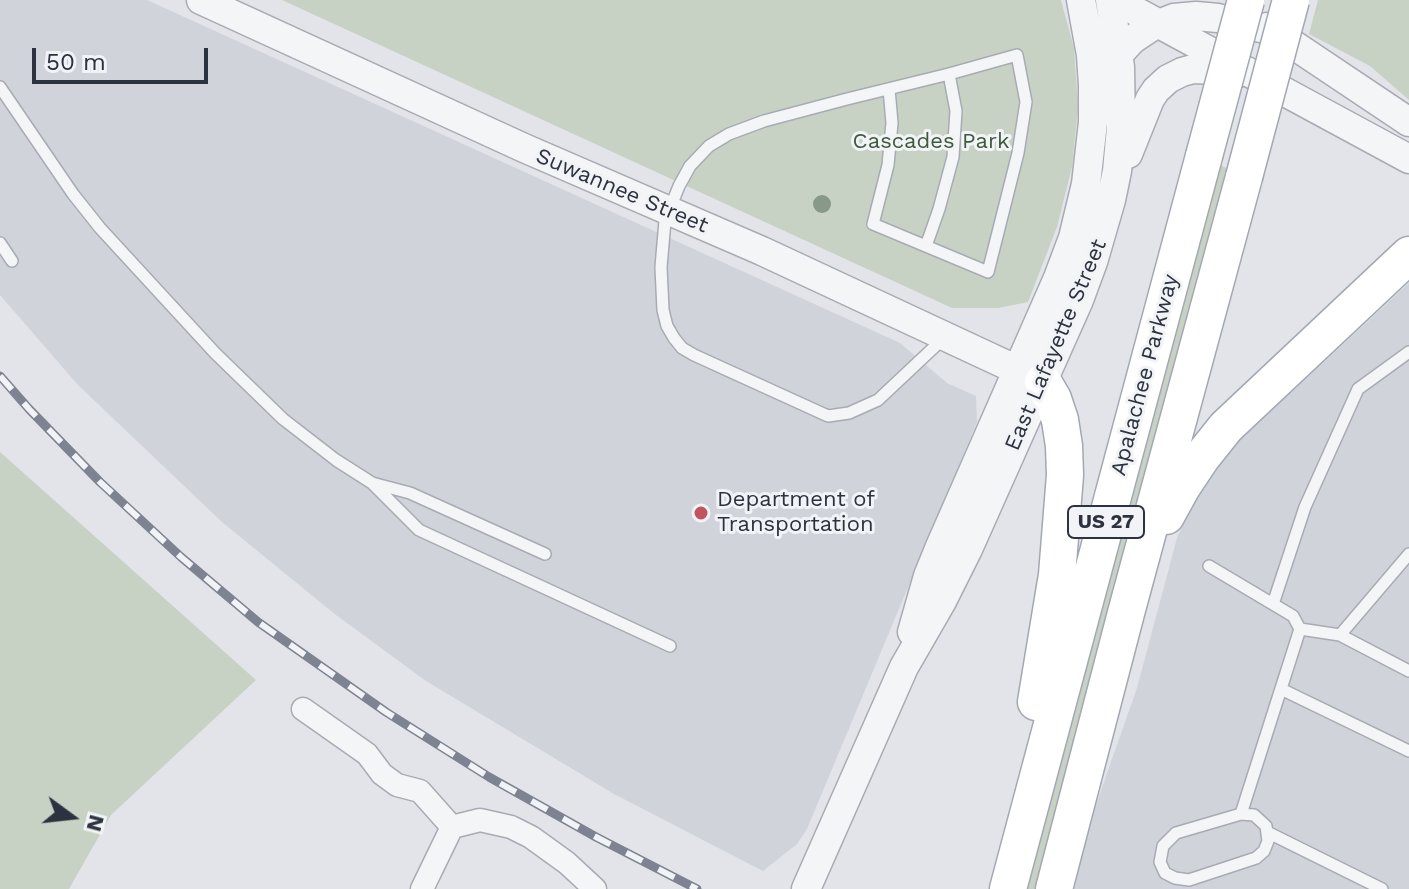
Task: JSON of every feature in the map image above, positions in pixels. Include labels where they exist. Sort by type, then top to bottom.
[{"type":"main road","name":"Apalachee Parkway","points":[[1005,889],[1246,0]]},
{"type":"main road","name":"Apalachee Parkway","points":[[1054,889],[1291,0]]},
{"type":"main road","points":[[1126,613],[1172,504],[1214,442],[1240,413],[1409,255]]},
{"type":"main road","points":[[1005,889],[1057,575],[1063,513],[1065,460],[1062,433],[1053,399],[1030,376]]},
{"type":"street","name":"Suwannee Street","points":[[201,0],[524,148],[739,241],[1030,376]]},
{"type":"street","name":"East Lafayette Street","points":[[806,889],[904,667],[956,575],[1030,376],[1058,278],[1073,238],[1086,184],[1093,122],[1091,55],[1081,0]]},
{"type":"street","name":"East Lafayette Street","points":[[1030,376],[1087,281],[1111,200],[1121,115],[1112,0]]},
{"type":"street","points":[[1112,0],[1409,159]]},
{"type":"street","points":[[1226,0],[1409,122]]},
{"type":"street","points":[[1093,122],[1118,55],[1133,39],[1157,24],[1181,17],[1205,16],[1273,31]]},
{"type":"street","points":[[1111,200],[1144,111],[1153,94],[1164,83],[1177,74],[1193,69],[1253,76]]},
{"type":"street","points":[[303,709],[367,754],[382,774],[397,785],[420,791],[452,827]]},
{"type":"street","points":[[452,827],[480,820],[511,827],[531,837],[567,863],[595,889]]},
{"type":"street","points":[[422,889],[452,827]]},
{"type":"lane","points":[[889,89],[892,123],[888,165],[873,224],[988,272],[1018,153],[1026,102],[1017,55],[764,121],[709,146],[690,166],[668,211],[663,230],[661,267],[663,310],[667,326],[682,348],[828,416],[849,413],[878,400],[945,336]]},
{"type":"lane","points":[[926,246],[953,157],[956,111],[949,74]]},
{"type":"lane","points":[[0,87],[100,228],[215,353],[283,419],[372,483],[419,530],[670,646]]},
{"type":"lane","points":[[0,243],[12,261]]},
{"type":"lane","points":[[1273,604],[1305,507],[1358,389],[1409,352]]},
{"type":"lane","points":[[372,483],[410,493],[545,554]]},
{"type":"lane","points":[[1340,635],[1409,554]]},
{"type":"lane","points":[[1209,566],[1293,616],[1300,629],[1241,814]]},
{"type":"lane","points":[[1300,629],[1340,635],[1409,671]]},
{"type":"lane","points":[[1281,689],[1409,751]]},
{"type":"lane","points":[[1241,814],[1254,815],[1266,826],[1267,832],[1264,851],[1256,858],[1189,880],[1165,873],[1160,862],[1163,846],[1176,833],[1241,814]]},
{"type":"lane","points":[[1267,832],[1382,889]]},
{"type":"shaded area","points":[[0,0],[147,0],[900,343],[947,383],[976,396],[977,422],[807,829],[797,844],[763,871],[614,794],[426,681],[336,615],[222,522],[78,385],[0,295]]},
{"type":"shaded area","points":[[1409,283],[1409,889],[1072,889],[1091,819],[1137,688],[1177,538],[1195,497],[1224,455]]},
{"type":"green space","name":"Cascades Park","points":[[282,0],[1061,0],[1074,48],[1078,107],[1072,167],[1057,227],[1028,302],[998,308],[952,308]]},
{"type":"green space","points":[[1318,0],[1409,0],[1409,100],[1370,66],[1309,34]]},
{"type":"green space","points":[[1216,163],[1232,171],[1041,889],[1023,889]]},
{"type":"green space","points":[[0,452],[256,680],[111,815],[69,889],[0,889]]},
{"type":"railway","points":[[0,376],[100,482],[181,557],[258,622],[386,712],[489,777],[697,889]]},
{"type":"place","name":"Department of Transportation","points":[[701,513]]}]
